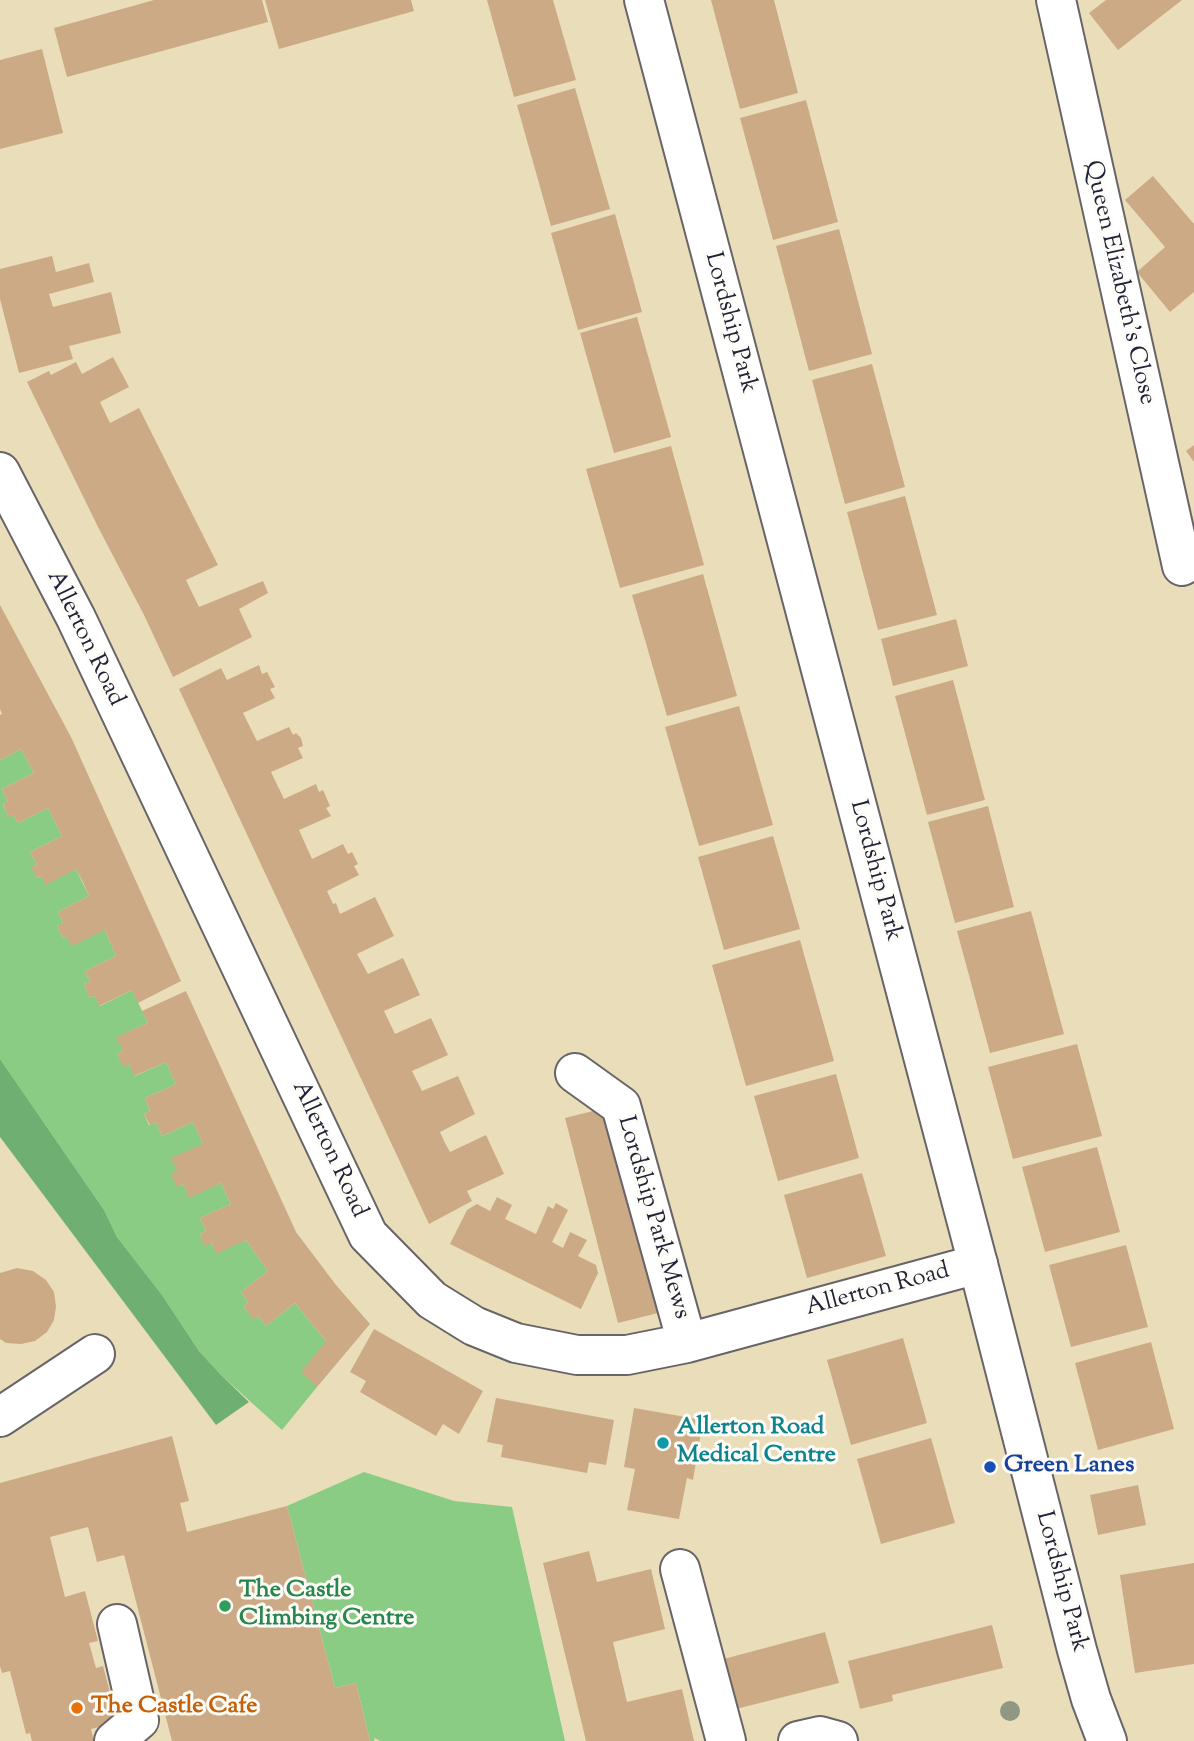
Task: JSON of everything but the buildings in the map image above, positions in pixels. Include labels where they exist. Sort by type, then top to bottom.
[{"type":"street","name":"Lordship Park","points":[[644,0],[978,1264],[1077,1650],[1107,1741]]},
{"type":"street","name":"Queen Elizabeth's Close","points":[[1056,0],[1182,566]]},
{"type":"street","name":"Allerton Road","points":[[0,472],[76,618],[368,1235],[432,1300],[474,1326],[516,1343],[577,1355],[626,1355],[687,1343],[978,1264]]},
{"type":"street","name":"Lordship Park Mews","points":[[575,1073],[621,1106],[687,1343]]},
{"type":"street","points":[[0,1417],[95,1354]]},
{"type":"street","points":[[680,1569],[726,1741]]},
{"type":"street","points":[[114,1741],[139,1720],[117,1624]]},
{"type":"street","points":[[799,1741],[820,1736],[838,1741]]},
{"type":"green space","points":[[21,749],[34,773],[2,789],[8,801],[3,804],[8,816],[13,815],[18,823],[48,808],[62,836],[30,852],[37,865],[32,867],[37,878],[41,876],[46,884],[76,869],[89,896],[58,912],[63,923],[57,926],[63,938],[105,930],[116,956],[85,971],[90,982],[84,984],[90,998],[95,996],[100,1006],[132,990],[148,1023],[117,1037],[123,1051],[117,1054],[123,1066],[129,1064],[135,1076],[166,1062],[176,1084],[145,1098],[150,1111],[144,1114],[149,1125],[156,1122],[162,1136],[193,1122],[203,1144],[177,1171],[177,1186],[183,1184],[189,1197],[221,1183],[231,1204],[200,1218],[206,1231],[200,1234],[204,1245],[212,1243],[216,1253],[246,1240],[268,1271],[241,1292],[248,1302],[244,1307],[254,1319],[258,1316],[266,1326],[295,1303],[326,1341],[317,1387],[282,1430],[221,1375],[199,1351],[162,1295],[117,1237],[104,1210],[0,1059],[0,760]]},
{"type":"green space","points":[[0,1059],[104,1210],[117,1237],[162,1295],[199,1351],[249,1402],[216,1425],[0,1137]]},
{"type":"green space","points":[[364,1472],[454,1501],[512,1507],[565,1741],[380,1741],[375,1738],[370,1741],[356,1683],[335,1688],[287,1506]]},
{"type":"place","name":"Allerton Road Medical Centre","points":[[663,1443]]},
{"type":"place","name":"Green Lanes","points":[[990,1467]]},
{"type":"place","name":"The Castle Climbing Centre","points":[[225,1606]]},
{"type":"place","name":"The Castle Cafe","points":[[77,1708]]}]
